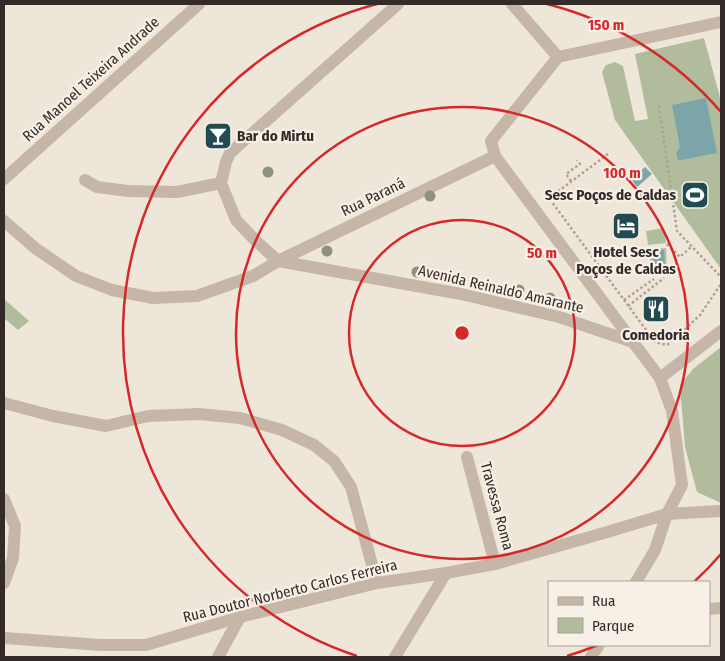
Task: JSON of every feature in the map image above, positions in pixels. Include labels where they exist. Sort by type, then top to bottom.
[{"type":"street","name":"Rua Manoel Teixeira Andrade","points":[[4,179],[199,4]]},
{"type":"street","points":[[278,261],[236,220],[221,183],[230,153],[398,4]]},
{"type":"street","points":[[512,4],[558,57]]},
{"type":"street","points":[[637,581],[655,550],[667,514],[682,485],[672,411],[660,378],[495,156],[491,141],[558,57],[721,22]]},
{"type":"street","name":"Rua Paraná","points":[[4,221],[35,248],[76,276],[112,290],[153,298],[197,296],[253,276],[278,261],[495,156]]},
{"type":"street","points":[[86,180],[97,187],[128,191],[177,192],[221,183]]},
{"type":"street","name":"Avenida Reinaldo Amarante","points":[[278,261],[478,298],[559,317],[632,342]]},
{"type":"street","points":[[660,378],[721,331]]},
{"type":"street","points":[[4,403],[53,416],[106,426],[148,416],[199,414],[240,418],[282,430],[314,445],[334,461],[351,487],[377,583]]},
{"type":"street","name":"Travessa Roma","points":[[467,457],[495,564]]},
{"type":"street","points":[[4,499],[16,526],[13,558],[4,583]]},
{"type":"street","name":"Rua Doutor Norberto Carlos Ferreira","points":[[4,638],[101,644],[146,644],[377,583],[495,564],[604,534],[667,514],[721,511]]},
{"type":"street","points":[[395,657],[446,573]]},
{"type":"street","points":[[218,657],[240,618]]},
{"type":"street","points":[[591,657],[598,646]]},
{"type":"path","points":[[659,106],[677,231],[721,277]]},
{"type":"path","points":[[608,154],[549,198],[655,342],[667,345],[681,333],[700,315],[721,284]]},
{"type":"path","points":[[571,182],[566,174],[580,164],[577,160]]},
{"type":"path","points":[[668,244],[680,257],[692,246]]},
{"type":"path","points":[[628,306],[664,278]]},
{"type":"path","points":[[624,300],[654,279]]},
{"type":"path","points":[[681,333],[686,338]]},
{"type":"green space","name":"Sesc Poços de Caldas","points":[[704,38],[721,101],[721,269],[615,120],[602,72],[606,65],[615,62],[623,66],[635,121],[648,119],[635,54]]},
{"type":"green space","points":[[664,228],[666,243],[648,245],[646,231]]},
{"type":"green space","points":[[666,248],[667,272],[651,273],[649,249]]},
{"type":"green space","points":[[4,299],[29,321],[18,330],[4,318]]},
{"type":"green space","points":[[721,347],[721,503],[697,492],[685,447],[680,385],[693,369]]},
{"type":"water","points":[[706,98],[717,153],[678,160],[676,153],[680,147],[672,105]]},
{"type":"water","points":[[645,167],[652,174],[637,187],[631,179]]},
{"type":"water","points":[[652,250],[664,250],[665,270],[654,270]]},
{"type":"place","name":"Bar do Mirtu","points":[[218,136]]},
{"type":"place","name":"Sesc Poços de Caldas","points":[[695,195]]},
{"type":"place","name":"Hotel Sesc Poços de Caldas","points":[[626,226]]},
{"type":"place","name":"Comedoria","points":[[656,309]]}]
